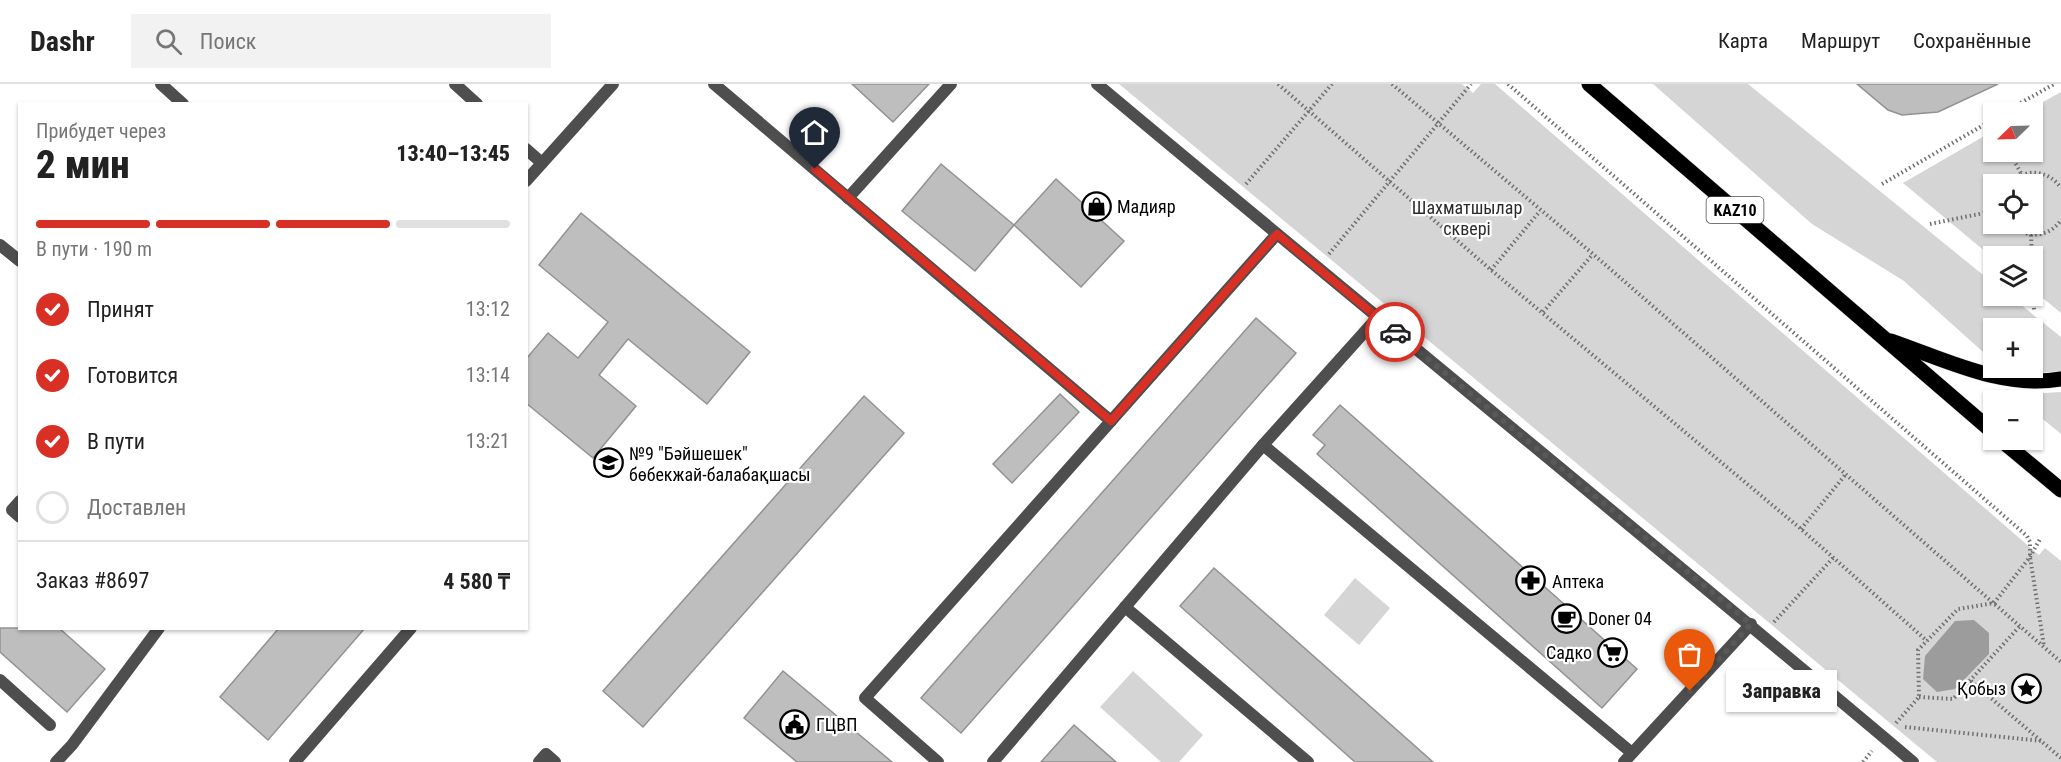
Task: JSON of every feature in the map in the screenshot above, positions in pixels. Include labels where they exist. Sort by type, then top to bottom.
[{"type":"main road","name":"KAZ10","points":[[1589,84],[1983,424]]},
{"type":"main road","points":[[1880,337],[2001,379],[2042,382],[2061,379]]},
{"type":"main road","points":[[2013,450],[2061,490]]},
{"type":"street","points":[[160,84],[181,102]]},
{"type":"street","points":[[455,84],[475,102]]},
{"type":"street","points":[[528,179],[613,84]]},
{"type":"street","points":[[714,84],[1111,421]]},
{"type":"street","points":[[848,198],[951,84]]},
{"type":"street","points":[[1097,84],[1377,318],[1751,624],[1913,762]]},
{"type":"street","points":[[528,151],[542,164]]},
{"type":"street","points":[[938,762],[865,698],[1277,234]]},
{"type":"street","points":[[0,245],[18,259]]},
{"type":"street","points":[[993,762],[1263,445],[1377,318]]},
{"type":"street","points":[[1263,445],[1628,757],[1751,624]]},
{"type":"street","points":[[18,503],[12,510],[18,515]]},
{"type":"street","points":[[1125,607],[1308,762]]},
{"type":"street","points":[[295,762],[409,630]]},
{"type":"street","points":[[56,762],[72,745],[152,631]]},
{"type":"street","points":[[0,680],[50,725]]},
{"type":"street","points":[[539,762],[546,754],[555,762]]},
{"type":"path","points":[[1278,84],[1491,270],[1801,529],[1927,641]]},
{"type":"path","points":[[1234,198],[1332,84]]},
{"type":"path","points":[[1392,84],[1593,254],[2061,662]]},
{"type":"path","points":[[1327,256],[1471,84]]},
{"type":"path","points":[[1508,84],[2027,536],[2030,542],[2030,557],[2044,647]]},
{"type":"path","points":[[2022,102],[2054,84]]},
{"type":"path","points":[[1882,184],[1983,128]]},
{"type":"path","points":[[2027,174],[2042,173],[2060,185]]},
{"type":"path","points":[[1491,270],[1540,211]]},
{"type":"path","points":[[1930,224],[1983,213]]},
{"type":"path","points":[[2028,234],[2042,234],[2051,230],[2061,220]]},
{"type":"path","points":[[2031,235],[2032,246]]},
{"type":"path","points":[[1544,312],[1593,254]]},
{"type":"path","points":[[2034,306],[2034,310]]},
{"type":"path","points":[[1801,529],[1846,474]]},
{"type":"path","points":[[2040,539],[2030,557],[1994,603],[1958,609],[1918,650],[1919,697],[1893,726],[2042,741]]},
{"type":"path","points":[[1763,634],[1833,558]]},
{"type":"path","points":[[1919,697],[1953,699],[2020,626]]},
{"type":"path","points":[[1971,681],[2061,758],[2057,762]]},
{"type":"path","points":[[1863,762],[1884,737]]},
{"type":"green space","name":"Шахматшылар сквері","points":[[1119,84],[1462,84],[1473,93],[1481,84],[1495,84],[2039,555],[2045,548],[2061,561],[2061,762],[1937,762]]},
{"type":"green space","points":[[1653,84],[1748,84],[1983,275],[1983,306],[2022,306],[2037,318],[1983,318],[1983,352],[1904,281],[1812,224]]},
{"type":"green space","points":[[2061,92],[2061,313],[2043,298],[2043,246],[1983,246],[1983,250],[1903,183],[1983,137],[1983,162],[2043,162],[2043,102]]},
{"type":"green space","points":[[2043,323],[2061,337],[2061,371],[2043,372]]},
{"type":"green space","points":[[2061,392],[2061,434],[2043,419],[2043,393]]},
{"type":"green space","points":[[1355,578],[1390,608],[1359,645],[1324,615]]},
{"type":"green space","points":[[1133,671],[1203,735],[1179,762],[1161,762],[1100,707]]},
{"type":"shaded area","points":[[1974,620],[1989,633],[1989,654],[1955,689],[1937,692],[1923,679],[1925,656],[1955,621]]},
{"type":"building","points":[[852,84],[929,84],[893,122]]},
{"type":"building","points":[[1857,84],[1998,84],[1938,112],[1902,115],[1888,110]]},
{"type":"building","points":[[941,164],[1014,225],[975,271],[902,211]]},
{"type":"building","points":[[1056,179],[1124,241],[1081,287],[1014,225]]},
{"type":"building","points":[[581,213],[750,352],[707,404],[628,339],[599,375],[636,406],[593,458],[528,405],[528,357],[548,333],[578,358],[608,322],[539,265]]},
{"type":"building","points":[[1256,318],[1296,353],[961,733],[921,698]]},
{"type":"building","points":[[1060,394],[1079,412],[1012,483],[993,464]]},
{"type":"building","points":[[864,396],[904,433],[643,727],[603,691]]},
{"type":"building","points":[[1340,405],[1637,669],[1602,708],[1317,454],[1325,445],[1313,435]]},
{"type":"building","points":[[1214,568],[1433,762],[1355,762],[1180,606]]},
{"type":"building","points":[[0,628],[61,630],[105,669],[67,712],[0,652]]},
{"type":"building","points":[[277,630],[363,630],[268,740],[220,697]]},
{"type":"building","points":[[783,671],[892,762],[797,762],[744,718]]},
{"type":"building","points":[[1074,725],[1116,762],[1041,762]]},
{"type":"way so far","points":[[1395,332],[1751,624],[1690,691]]},
{"type":"place","name":"Мадияр","points":[[1096,206]]},
{"type":"place","name":"№9 \"Бәйшешек\" бөбекжай-балабақшасы","points":[[608,463]]},
{"type":"place","name":"Аптека","points":[[1531,581]]},
{"type":"place","name":"Doner 04","points":[[1567,618]]},
{"type":"place","name":"Садко","points":[[1613,652]]},
{"type":"place","name":"Қобыз","points":[[2027,688]]},
{"type":"place","name":"Заправка","points":[[1690,691]]},
{"type":"place","name":"ГЦВП","points":[[795,724]]},
{"type":"route","points":[[815,169],[1111,421],[1277,234],[1395,332]]}]
